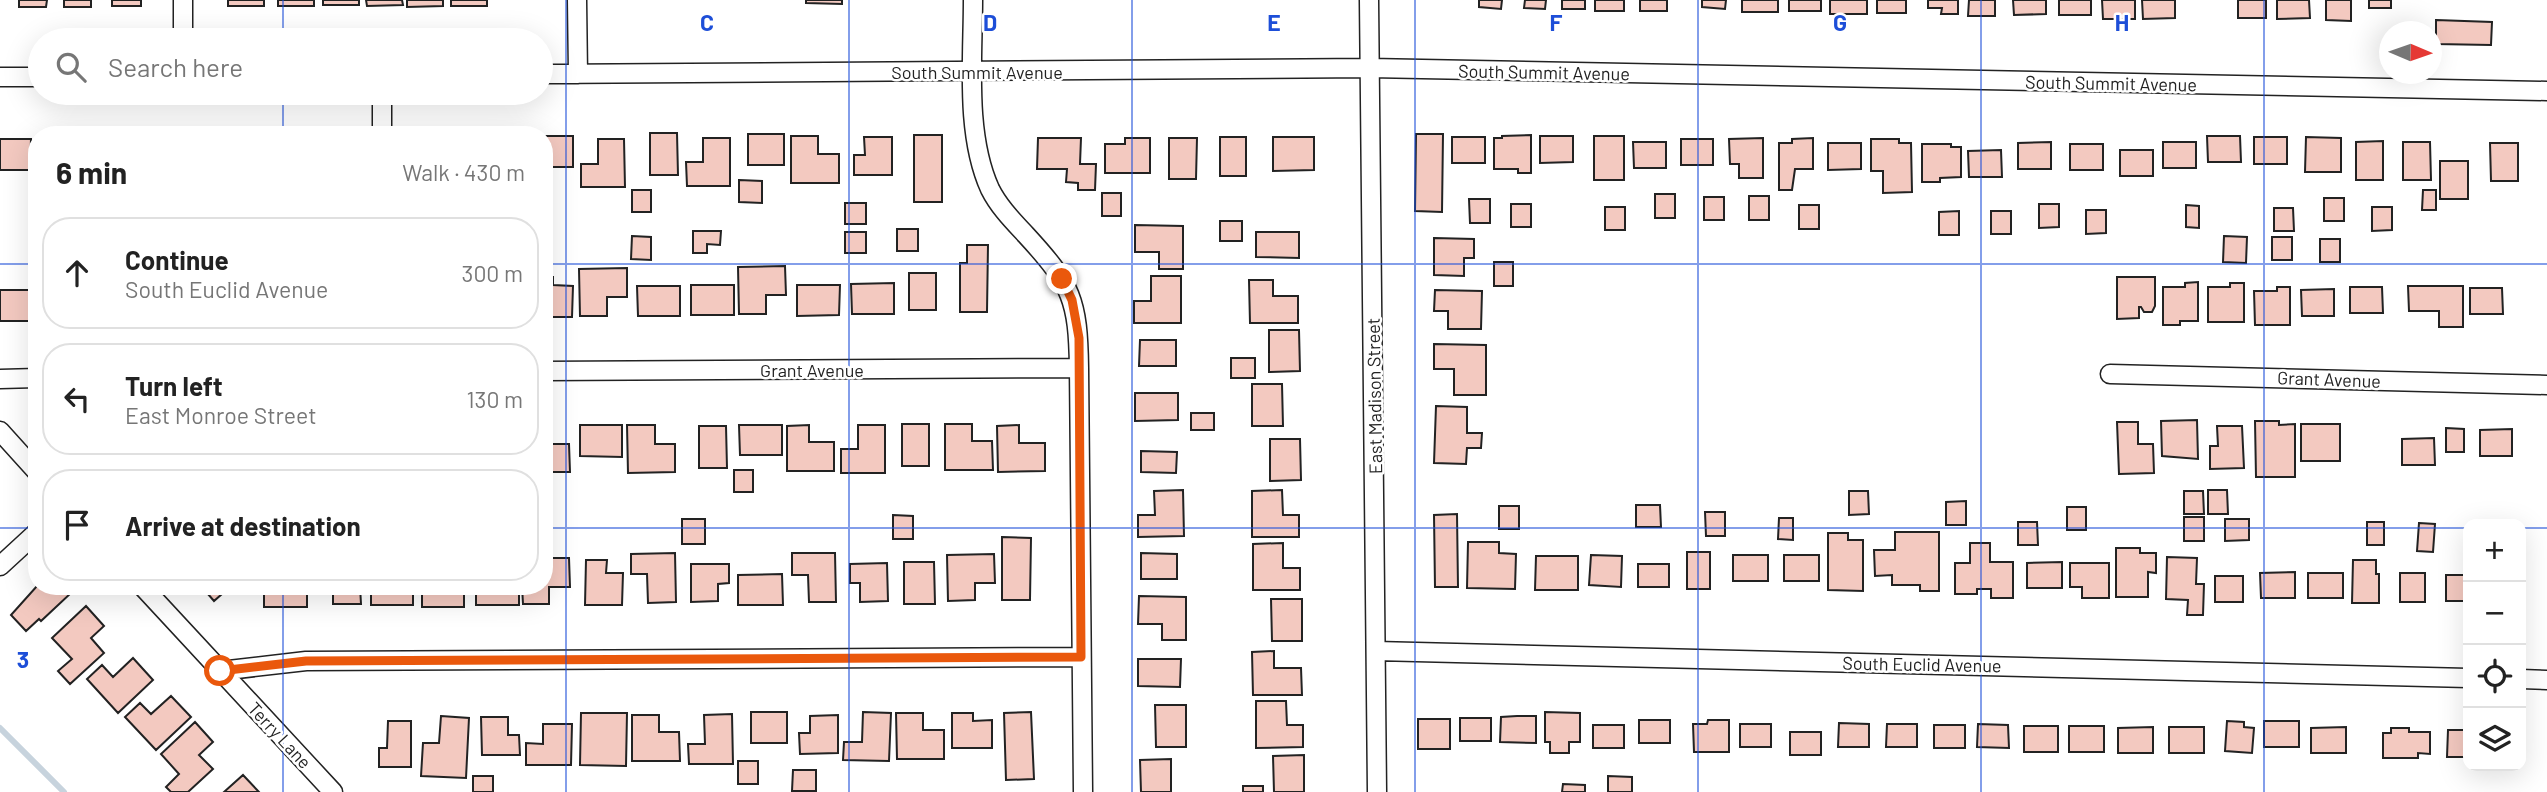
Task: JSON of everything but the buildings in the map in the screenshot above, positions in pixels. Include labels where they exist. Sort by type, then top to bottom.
[{"type":"street","points":[[183,0],[183,28]]},
{"type":"street","points":[[577,0],[578,74]]},
{"type":"street","points":[[972,0],[974,134],[981,165],[991,191],[1002,209],[1062,279],[1077,317],[1083,792]]},
{"type":"street","name":"East Madison Street","points":[[1369,0],[1377,792]]},
{"type":"street","name":"South Summit Avenue","points":[[553,74],[1370,68],[2547,91]]},
{"type":"street","points":[[0,77],[28,77]]},
{"type":"street","points":[[382,105],[382,126]]},
{"type":"street","name":"Grant Avenue","points":[[553,371],[1079,368]]},
{"type":"street","name":"Grant Avenue","points":[[2110,374],[2547,385]]},
{"type":"street","points":[[0,379],[28,378]]},
{"type":"street","points":[[0,431],[28,462]]},
{"type":"street","points":[[0,566],[28,540]]},
{"type":"street","name":"Terry Lane","points":[[150,595],[333,792]]},
{"type":"street","name":"South Euclid Avenue","points":[[1376,651],[2463,678]]},
{"type":"street","points":[[220,671],[306,661],[1081,657]]},
{"type":"street","points":[[2526,679],[2547,680]]},
{"type":"waterway","points":[[0,728],[64,792]]},
{"type":"route","points":[[220,671],[306,661],[1081,657],[1079,338],[1077,317],[1062,279]]}]
